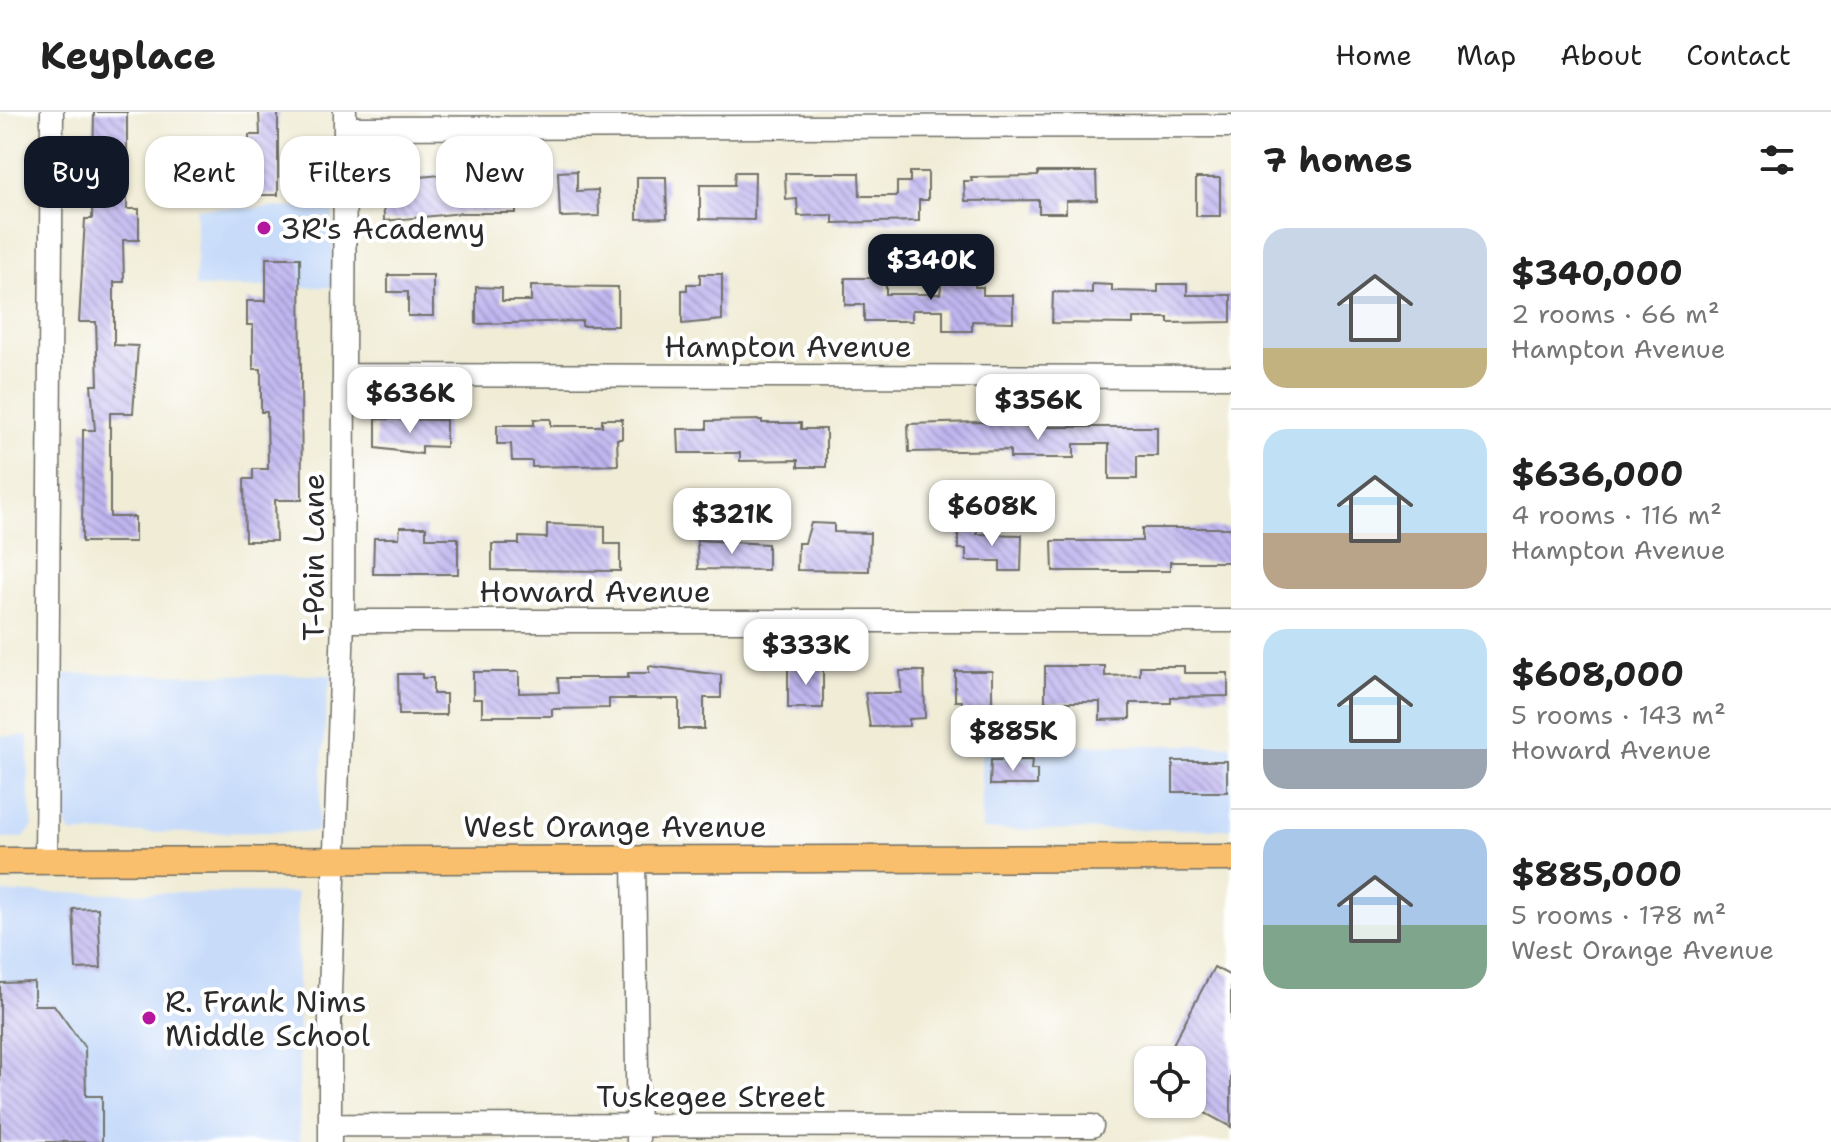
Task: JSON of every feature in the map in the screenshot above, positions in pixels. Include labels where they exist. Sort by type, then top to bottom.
[{"type":"main road","name":"West Orange Avenue","points":[[0,861],[1231,858]]},
{"type":"street","points":[[46,861],[52,112]]},
{"type":"street","points":[[345,120],[1231,126]]},
{"type":"street","name":"T-Pain Lane","points":[[330,1134],[330,993],[343,621],[345,120]]},
{"type":"street","name":"Hampton Avenue","points":[[344,375],[1231,377]]},
{"type":"street","name":"Howard Avenue","points":[[343,621],[1231,621]]},
{"type":"street","points":[[634,858],[638,1134]]},
{"type":"street","name":"Tuskegee Street","points":[[330,1134],[638,1134],[1092,1126]]},
{"type":"shaded area","name":"3R's Academy","points":[[196,208],[333,208],[333,287],[196,287]]},
{"type":"shaded area","points":[[64,674],[333,675],[327,696],[318,829],[315,832],[71,833],[64,822]]},
{"type":"shaded area","points":[[0,736],[28,736],[28,788],[33,826],[24,838],[0,838]]},
{"type":"shaded area","points":[[981,745],[1231,745],[1231,829],[982,830]]},
{"type":"shaded area","name":"R. Frank Nims Middle School","points":[[0,893],[297,893],[300,1142],[0,1142]]},
{"type":"building","points":[[94,112],[127,112],[127,136],[94,136]]},
{"type":"building","points":[[259,112],[278,112],[278,195],[264,195],[264,136],[249,136],[260,135]]},
{"type":"building","points":[[577,171],[577,191],[598,190],[599,216],[560,217],[558,172]]},
{"type":"building","points":[[735,172],[755,172],[754,220],[700,219],[700,185],[734,185]]},
{"type":"building","points":[[910,172],[928,172],[928,200],[919,200],[919,221],[833,223],[833,215],[798,216],[797,199],[786,200],[785,173],[859,173],[860,196],[897,196],[897,182],[910,182]]},
{"type":"building","points":[[1038,172],[1096,172],[1097,200],[1066,201],[1066,213],[1039,213],[1039,200],[965,201],[964,181],[972,181],[971,177],[1038,176]]},
{"type":"building","points":[[436,175],[436,208],[516,208],[516,213],[462,213],[384,221],[384,208],[420,208],[420,177]]},
{"type":"building","points":[[637,177],[666,177],[667,218],[637,219]]},
{"type":"building","points":[[1196,178],[1220,178],[1220,216],[1196,216]]},
{"type":"building","points":[[92,208],[139,209],[139,240],[123,240],[124,282],[114,282],[114,345],[138,346],[133,413],[110,413],[110,517],[135,517],[135,542],[82,542],[83,430],[95,430],[91,385],[98,385],[96,322],[79,322],[85,219],[92,219]]},
{"type":"building","points":[[266,258],[300,258],[302,500],[275,500],[276,541],[245,541],[244,479],[253,479],[253,469],[268,469],[267,412],[261,412],[261,369],[253,369],[253,325],[247,325],[247,301],[266,301]]},
{"type":"building","points":[[943,273],[975,273],[975,287],[983,287],[983,295],[1013,295],[1013,322],[972,321],[972,331],[943,331],[943,310],[912,310],[912,321],[864,321],[864,305],[845,305],[845,278],[886,278],[886,294],[940,294]]},
{"type":"building","points":[[700,274],[722,274],[722,320],[682,324],[682,290],[687,290],[687,284],[700,284]]},
{"type":"building","points":[[388,275],[433,275],[433,316],[408,316],[408,292],[388,292]]},
{"type":"building","points":[[1092,284],[1112,285],[1112,291],[1158,292],[1158,284],[1187,284],[1187,295],[1231,295],[1231,322],[1168,323],[1168,318],[1133,318],[1133,324],[1052,323],[1053,292],[1092,293]]},
{"type":"building","points":[[531,286],[618,287],[618,326],[582,326],[582,321],[476,324],[476,287],[502,288],[502,301],[531,301]]},
{"type":"building","points":[[376,419],[446,420],[446,447],[422,446],[422,454],[376,448]]},
{"type":"building","points":[[534,419],[551,419],[551,426],[602,426],[602,419],[622,419],[622,439],[617,439],[618,465],[532,467],[532,461],[512,461],[511,444],[497,444],[497,425],[534,425]]},
{"type":"building","points":[[762,420],[762,423],[801,423],[801,429],[826,429],[826,467],[798,467],[798,460],[740,461],[740,453],[679,453],[678,429],[707,429],[707,421]]},
{"type":"building","points":[[979,422],[1026,427],[1157,427],[1157,456],[1137,456],[1137,479],[1109,479],[1109,444],[1074,444],[1074,458],[1010,458],[1010,450],[909,452],[908,424]]},
{"type":"building","points":[[811,523],[834,524],[834,532],[870,533],[869,571],[797,570],[798,543],[805,543]]},
{"type":"building","points":[[547,524],[605,526],[605,544],[620,544],[620,571],[492,570],[492,544],[519,544],[519,537],[547,538]]},
{"type":"building","points":[[400,527],[426,527],[426,538],[458,538],[458,574],[373,574],[374,538],[399,538]]},
{"type":"building","points":[[958,528],[977,528],[977,534],[1022,535],[1021,571],[1000,571],[1000,561],[966,561],[966,549],[958,549]]},
{"type":"building","points":[[1142,528],[1231,528],[1231,562],[1170,562],[1170,571],[1053,571],[1052,541],[1142,541]]},
{"type":"building","points":[[697,540],[768,544],[768,570],[698,569]]},
{"type":"building","points":[[823,665],[823,708],[788,708],[788,667]]},
{"type":"building","points":[[649,666],[721,675],[721,698],[704,698],[704,729],[679,729],[679,699],[609,699],[609,708],[552,709],[552,716],[482,716],[482,699],[473,699],[473,672],[519,672],[519,693],[559,692],[558,678],[628,678],[628,673],[649,673]]},
{"type":"building","points":[[1045,666],[1105,666],[1105,676],[1140,675],[1140,666],[1184,666],[1184,673],[1228,673],[1228,696],[1171,697],[1171,703],[1130,703],[1130,719],[1100,720],[1100,702],[1045,702]]},
{"type":"building","points":[[900,671],[924,671],[925,718],[909,719],[909,726],[870,727],[865,693],[901,693]]},
{"type":"building","points":[[955,671],[992,671],[992,714],[962,714],[962,701],[955,701]]},
{"type":"building","points":[[398,674],[422,674],[422,678],[433,678],[433,694],[446,694],[446,715],[399,715]]},
{"type":"building","points":[[991,760],[1032,760],[1031,770],[1037,770],[1037,785],[990,785]]},
{"type":"building","points":[[1173,761],[1227,761],[1227,792],[1173,792]]},
{"type":"building","points":[[98,908],[101,968],[76,969],[73,909]]},
{"type":"building","points":[[1214,967],[1231,976],[1231,1127],[1206,1114],[1206,1046],[1173,1044]]},
{"type":"building","points":[[34,982],[34,1005],[54,1005],[85,1048],[86,1096],[102,1096],[102,1142],[0,1142],[0,983]]},
{"type":"place","name":"3R's Academy","points":[[264,228]]},
{"type":"place","name":"R. Frank Nims Middle School","points":[[149,1018]]}]
